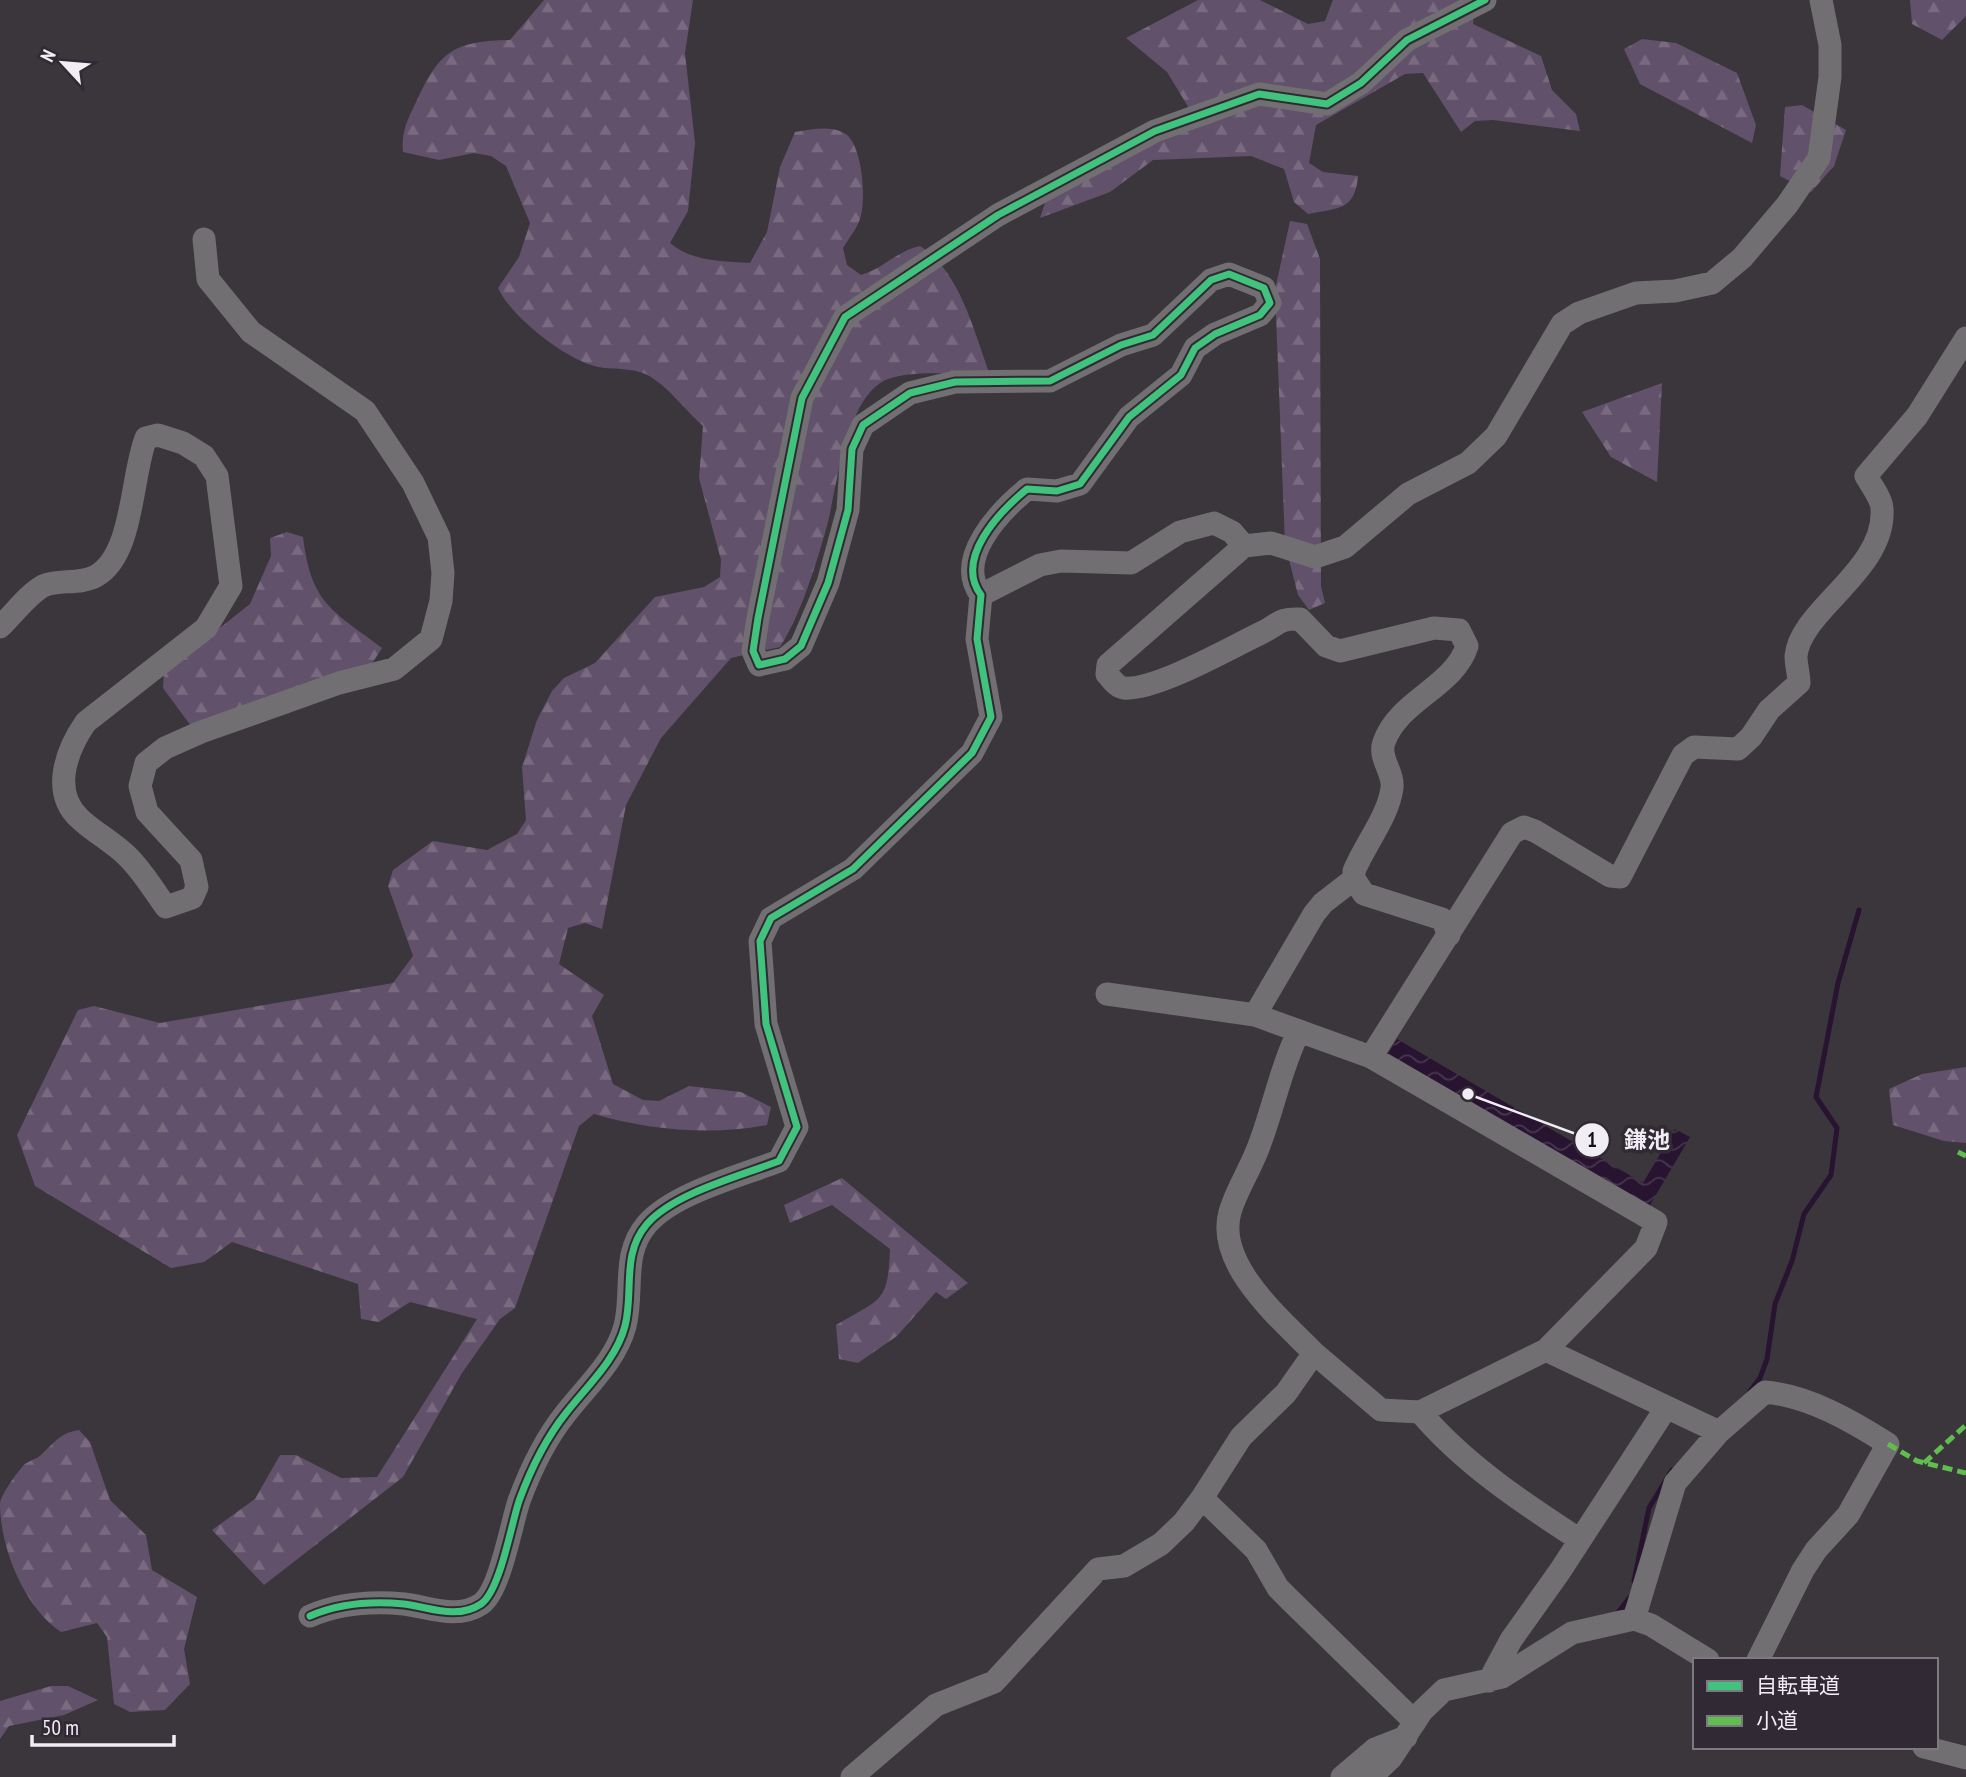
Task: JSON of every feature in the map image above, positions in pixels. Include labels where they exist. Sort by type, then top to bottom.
[{"type":"street","points":[[310,1616],[354,1603],[405,1604],[429,1610],[464,1612],[483,1603],[498,1575],[528,1478],[564,1415],[600,1373],[625,1326],[630,1259],[636,1239],[648,1223],[673,1203],[779,1161],[797,1127],[766,1024],[760,941],[771,918],[853,869],[972,753],[991,717],[977,639],[981,595],[973,583],[970,568],[975,553],[1005,507],[1027,489],[1058,491],[1080,484],[1129,417],[1181,375],[1195,348],[1215,334],[1260,315],[1270,303],[1264,288],[1229,274],[1210,280],[1153,335],[1121,345],[1050,380],[955,382],[910,393],[863,425],[852,449],[848,510],[831,571],[801,646],[785,659],[759,665],[753,651],[758,618],[802,398],[845,317],[998,215],[1114,151],[1155,131],[1259,94],[1327,104],[1361,83],[1407,40],[1485,0]]},
{"type":"street","points":[[1255,1016],[1314,914],[1323,902],[1354,879],[1359,858],[1391,792],[1392,775],[1384,758],[1384,741],[1407,707],[1462,660],[1467,646],[1459,630],[1434,628],[1340,652],[1326,646],[1300,619],[1283,619],[1264,632],[1167,679],[1124,688],[1116,685],[1107,674],[1108,665],[1244,545],[1271,543],[1315,557],[1345,547],[1408,494],[1468,463],[1496,436],[1562,324],[1579,313],[1636,293],[1675,290],[1712,283],[1742,258],[1787,205],[1819,158],[1830,77],[1830,45],[1821,0]]},
{"type":"street","points":[[0,627],[44,585],[96,576],[109,563],[128,527],[137,459],[146,438],[158,435],[205,456],[217,476],[232,586],[206,628],[86,722],[74,739],[63,765],[67,799],[77,817],[128,857],[166,907],[192,898],[197,887],[191,860],[147,812],[140,786],[146,763],[165,748],[201,732],[339,683],[394,669],[431,639],[441,601],[443,573],[439,537],[414,483],[365,411],[251,332],[208,279],[204,239]]},
{"type":"street","points":[[1371,1057],[1517,829],[1524,827],[1535,831],[1610,876],[1620,877],[1683,755],[1693,747],[1738,749],[1751,737],[1769,709],[1800,683],[1796,655],[1806,632],[1871,554],[1879,533],[1882,507],[1866,475],[1917,416],[1966,338]]},
{"type":"street","points":[[981,595],[1040,565],[1061,561],[1131,563],[1180,532],[1214,523],[1232,532],[1244,545]]},
{"type":"street","points":[[1354,879],[1364,894],[1442,919],[1449,935]]},
{"type":"street","points":[[1107,994],[1255,1016],[1299,1031],[1371,1057],[1656,1222],[1646,1248],[1546,1350],[1420,1412],[1381,1410],[1314,1353],[1256,1294],[1233,1253],[1228,1226],[1235,1199],[1257,1151],[1289,1051],[1299,1031]]},
{"type":"street","points":[[1546,1350],[1719,1432]]},
{"type":"street","points":[[852,1777],[936,1705],[994,1682],[1098,1569],[1124,1566],[1161,1544],[1184,1522],[1241,1437],[1286,1393],[1314,1353]]},
{"type":"street","points":[[1634,1619],[1675,1483],[1719,1432],[1765,1392],[1794,1398],[1839,1415],[1888,1444],[1848,1515],[1816,1550],[1759,1658]]},
{"type":"street","points":[[1489,1681],[1511,1640],[1666,1408]]},
{"type":"street","points":[[1420,1412],[1478,1468],[1580,1540]]},
{"type":"street","points":[[1202,1497],[1256,1550],[1274,1582],[1411,1729]]},
{"type":"street","points":[[1371,1777],[1391,1758],[1444,1690],[1457,1684],[1489,1681],[1510,1673],[1572,1633],[1634,1619],[1651,1625],[1705,1658]]},
{"type":"street","points":[[1342,1777],[1375,1749],[1411,1729]]},
{"type":"street","points":[[1932,1749],[1966,1758]]},
{"type":"green space","points":[[544,0],[693,0],[685,53],[695,143],[688,211],[670,243],[698,257],[750,263],[767,232],[780,167],[795,132],[832,129],[844,133],[855,147],[863,183],[860,219],[843,248],[847,265],[861,275],[920,246],[934,257],[956,286],[990,375],[911,374],[888,379],[873,389],[861,405],[844,448],[816,562],[788,634],[780,647],[731,658],[661,738],[626,805],[602,929],[585,923],[568,928],[559,964],[604,995],[592,1016],[613,1084],[643,1100],[659,1101],[689,1086],[741,1092],[771,1107],[767,1125],[724,1130],[680,1130],[636,1124],[594,1114],[579,1126],[515,1308],[500,1319],[462,1373],[403,1477],[264,1585],[212,1530],[255,1499],[280,1455],[296,1455],[341,1478],[377,1477],[477,1319],[410,1302],[379,1322],[361,1319],[358,1284],[232,1242],[204,1262],[171,1268],[35,1186],[17,1135],[78,1010],[94,1006],[160,1023],[393,983],[413,956],[388,886],[393,870],[433,841],[487,850],[517,834],[526,820],[522,767],[537,720],[552,691],[564,678],[595,663],[655,597],[704,587],[720,577],[721,560],[699,478],[703,426],[651,377],[632,370],[598,367],[571,356],[527,324],[505,299],[498,288],[519,257],[530,223],[506,166],[491,156],[474,153],[439,160],[403,152],[404,131],[408,119],[425,83],[442,60],[451,52],[475,43],[510,40]]},
{"type":"green space","points":[[1198,0],[1260,0],[1308,24],[1325,21],[1333,0],[1475,0],[1473,24],[1541,56],[1552,90],[1576,114],[1580,131],[1493,120],[1475,121],[1461,132],[1423,73],[1405,74],[1316,125],[1309,163],[1323,172],[1358,176],[1349,202],[1336,209],[1308,214],[1294,202],[1284,169],[1251,156],[1153,160],[1110,192],[1040,218],[1045,203],[1073,181],[1195,118],[1167,72],[1126,38]]},
{"type":"green space","points":[[1910,0],[1966,0],[1966,16],[1942,40],[1912,24]]},
{"type":"green space","points":[[1642,39],[1676,43],[1737,73],[1756,125],[1752,143],[1640,84],[1624,49]]},
{"type":"green space","points":[[1802,105],[1846,130],[1834,166],[1811,192],[1780,176],[1785,107]]},
{"type":"green space","points":[[1290,221],[1307,224],[1320,259],[1321,586],[1325,603],[1309,610],[1298,595],[1285,544],[1275,290]]},
{"type":"green space","points":[[1662,383],[1657,482],[1611,457],[1582,412]]},
{"type":"green space","points":[[287,532],[303,537],[312,577],[318,592],[327,603],[337,614],[382,648],[371,665],[191,726],[163,688],[164,672],[250,604],[271,556],[270,538]]},
{"type":"green space","points":[[1966,1067],[1966,1143],[1944,1141],[1893,1125],[1889,1089],[1922,1074]]},
{"type":"green space","points":[[842,1178],[968,1283],[946,1299],[936,1292],[897,1336],[858,1363],[839,1359],[836,1325],[872,1304],[884,1290],[890,1249],[832,1205],[790,1223],[784,1205]]},
{"type":"green space","points":[[79,1430],[90,1442],[110,1500],[146,1535],[152,1570],[197,1597],[184,1649],[190,1684],[165,1710],[130,1712],[114,1704],[107,1637],[97,1623],[61,1632],[48,1621],[25,1592],[4,1539],[0,1503],[13,1479],[25,1464],[41,1455],[62,1436]]},
{"type":"green space","points":[[51,1686],[68,1686],[98,1700],[64,1715],[9,1726],[0,1739],[0,1701]]},
{"type":"water","points":[[1397,1039],[1643,1183],[1675,1129],[1690,1137],[1646,1212],[1385,1059]]},
{"type":"waterway","points":[[1750,1391],[1760,1378],[1767,1359],[1775,1304],[1792,1261],[1804,1214],[1831,1175],[1837,1128],[1816,1097],[1838,983],[1859,910]]},
{"type":"waterway","points":[[1634,1581],[1649,1508],[1672,1470]]},
{"type":"waterway","points":[[1617,1614],[1630,1597]]},
{"type":"marked path","points":[[1958,1152],[1966,1156]]},
{"type":"marked path","points":[[1924,1463],[1966,1425]]},
{"type":"marked path","points":[[1888,1444],[1917,1461],[1966,1473]]},
{"type":"cycle path","points":[[310,1616],[333,1608],[368,1603],[404,1604],[453,1612],[472,1609],[488,1597],[504,1557],[519,1501],[539,1455],[559,1423],[608,1361],[621,1338],[627,1313],[631,1260],[639,1236],[659,1213],[690,1194],[779,1161],[797,1127],[766,1024],[760,941],[771,918],[853,869],[972,753],[991,717],[977,639],[981,595],[974,581],[973,566],[983,537],[1004,510],[1027,489],[1057,491],[1080,484],[1129,417],[1181,375],[1195,348],[1215,334],[1260,315],[1270,303],[1264,288],[1229,274],[1211,280],[1153,335],[1121,345],[1050,381],[955,382],[910,393],[863,425],[852,449],[848,510],[828,583],[801,646],[785,659],[759,665],[753,651],[758,618],[802,398],[845,317],[998,215],[1155,131],[1259,94],[1327,104],[1361,83],[1407,40],[1485,0]]},
{"type":"place","name":"鎌池","points":[[1468,1094]]}]
